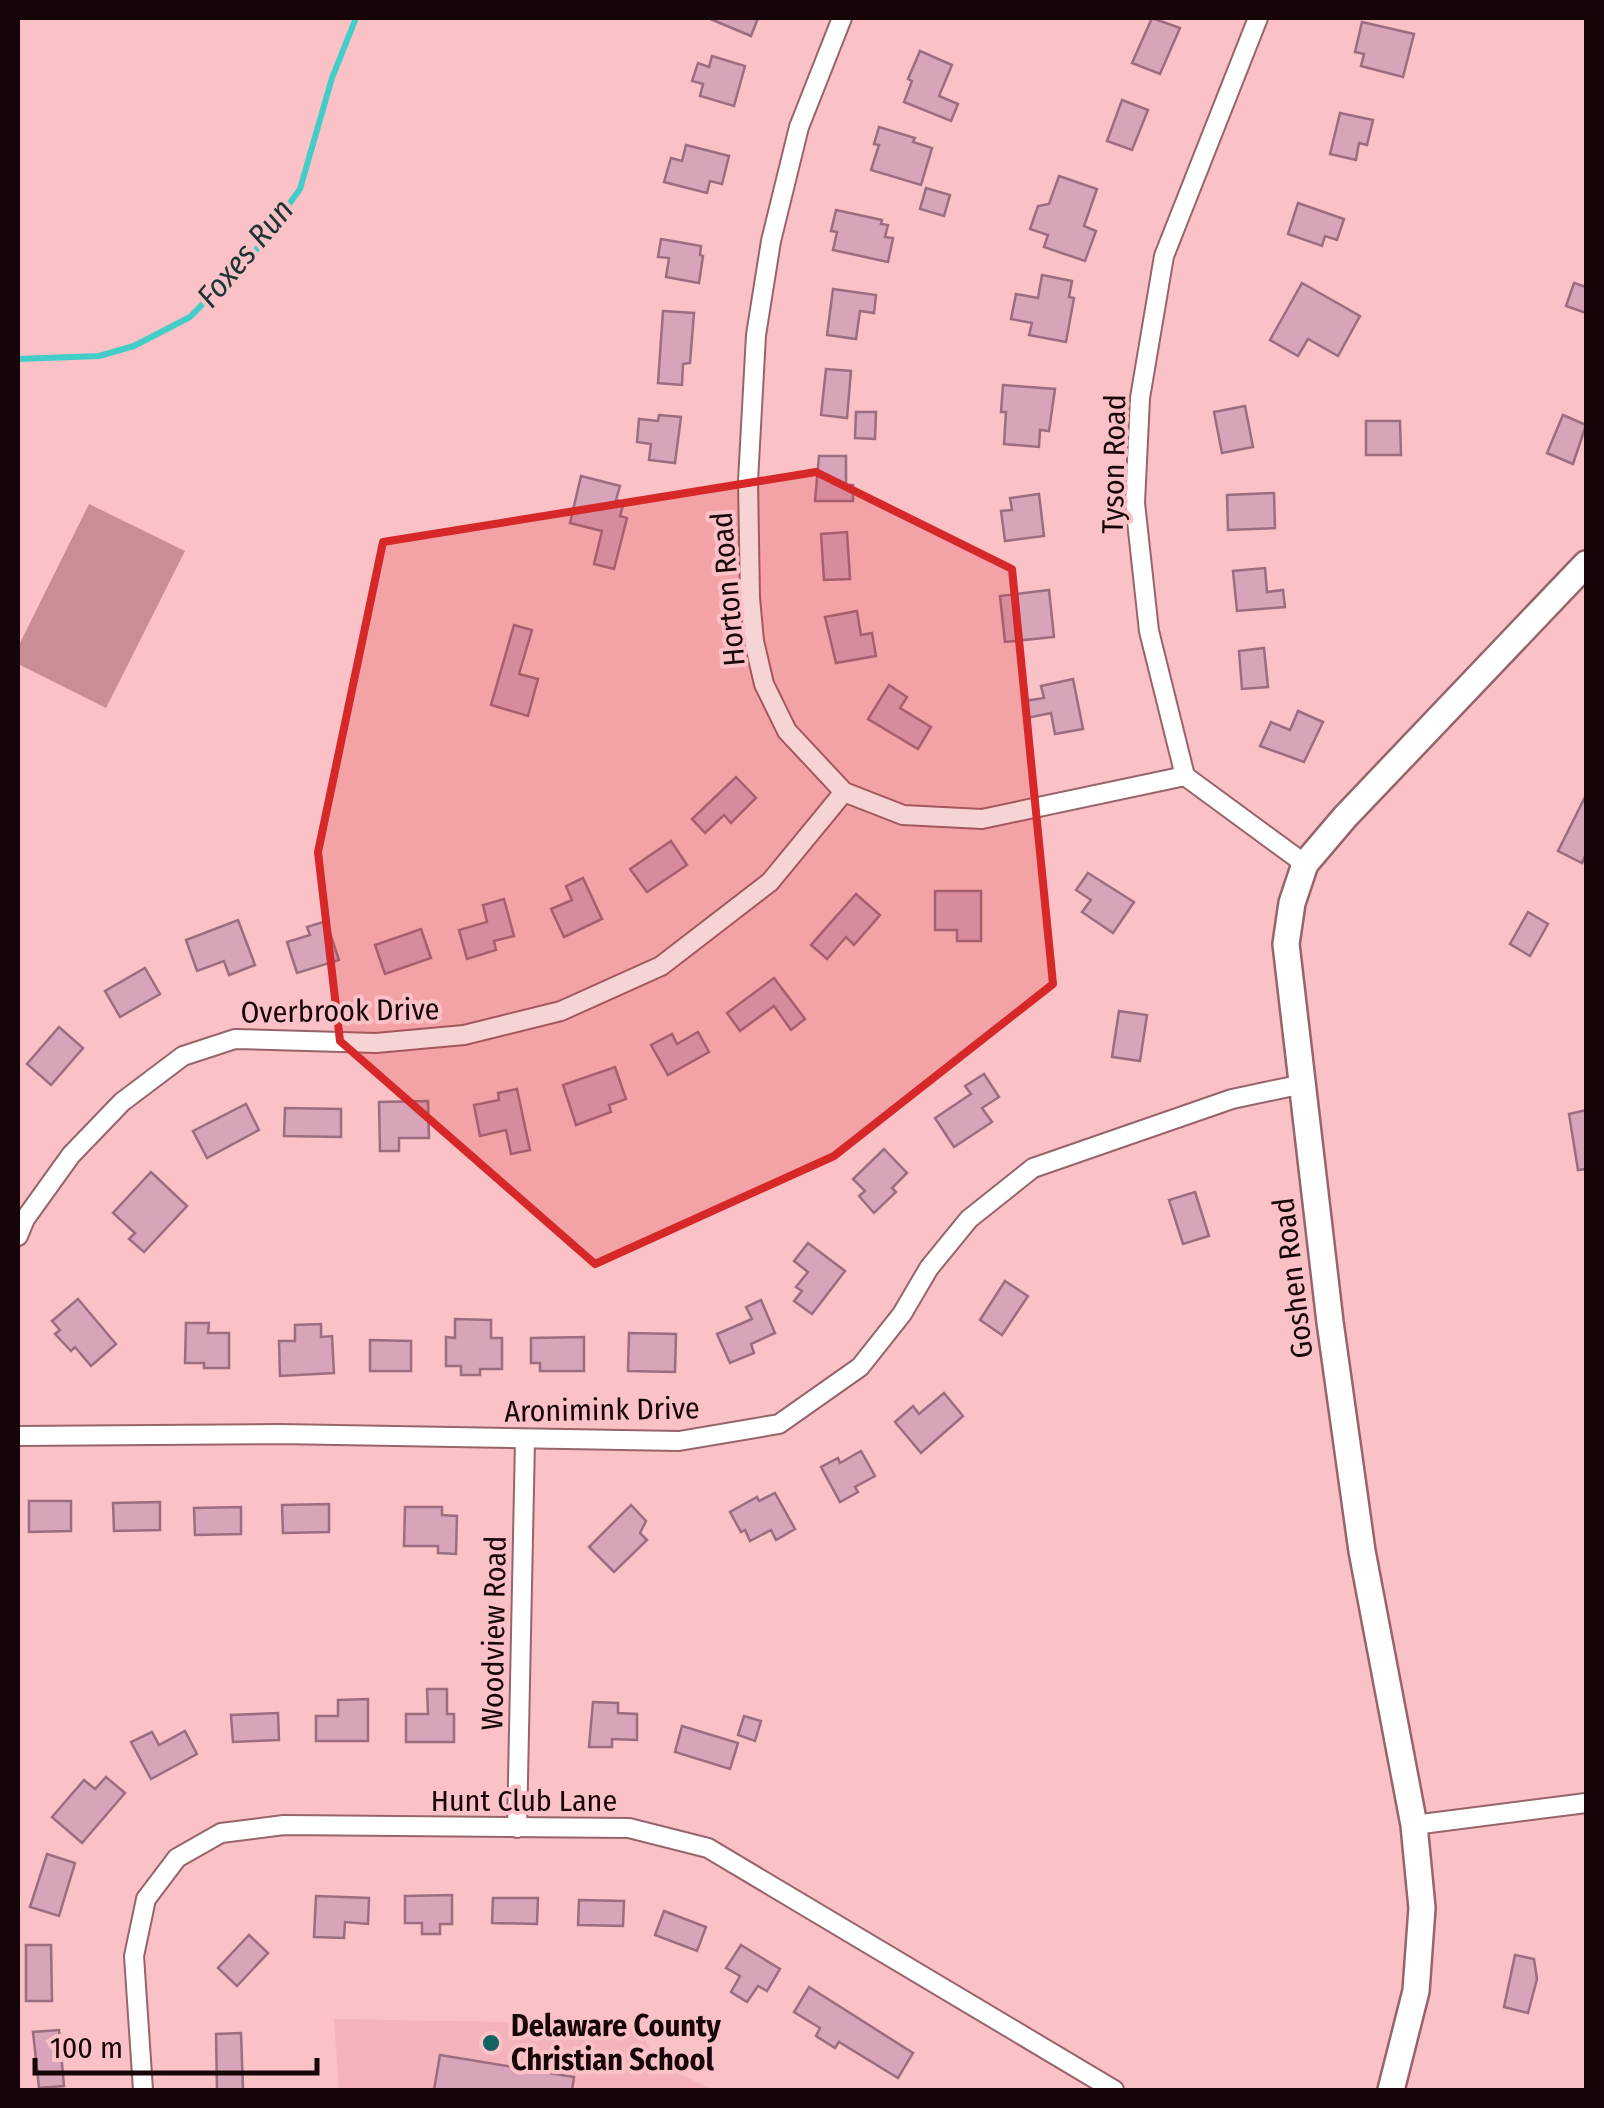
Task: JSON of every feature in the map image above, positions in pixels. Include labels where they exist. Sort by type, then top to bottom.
[{"type":"street","name":"Horton Road","points":[[842,18],[800,127],[772,242],[756,334],[748,481],[750,598],[764,684],[787,731],[844,792],[903,815],[982,819],[1185,776]]},
{"type":"street","name":"Tyson Road","points":[[1185,776],[1149,630],[1136,504],[1140,398],[1164,256],[1258,18]]},
{"type":"street","name":"Goshen Road","points":[[1391,2090],[1416,1990],[1422,1908],[1414,1825],[1362,1551],[1330,1322],[1286,944],[1292,903],[1306,864],[1345,816],[1586,564]]},
{"type":"street","points":[[1185,776],[1306,864]]},
{"type":"street","name":"Overbrook Drive","points":[[18,1236],[71,1155],[122,1102],[183,1056],[236,1039],[376,1043],[464,1035],[561,1011],[660,966],[770,882],[844,792]]},
{"type":"street","name":"Aronimink Drive","points":[[18,1436],[278,1434],[679,1441],[779,1424],[860,1367],[902,1314],[929,1268],[969,1219],[1033,1168],[1232,1099],[1303,1084]]},
{"type":"street","name":"Woodview Road","points":[[517,1828],[525,1440]]},
{"type":"street","points":[[1414,1825],[1586,1803]]},
{"type":"street","name":"Hunt Club Lane","points":[[143,2090],[134,1956],[146,1898],[177,1858],[221,1833],[249,1827],[629,1828],[708,1848],[1114,2090]]},
{"type":"highlighted area","points":[[816,472],[1012,569],[1053,984],[834,1156],[595,1264],[340,1041],[318,852],[383,542]]},
{"type":"shaded area","points":[[89,504],[185,551],[106,708],[18,664],[18,647]]},
{"type":"shaded area","name":"Delaware County Christian School","points":[[334,2019],[640,2024],[654,2061],[713,2090],[339,2090]]},
{"type":"building","points":[[708,18],[758,18],[751,36]]},
{"type":"building","points":[[1152,18],[1180,28],[1160,74],[1132,63]]},
{"type":"building","points":[[1362,22],[1414,34],[1403,77],[1361,66],[1364,54],[1355,52]]},
{"type":"building","points":[[920,51],[952,65],[939,96],[958,104],[951,121],[904,102],[912,81],[908,79]]},
{"type":"building","points":[[712,56],[745,66],[734,106],[700,96],[703,84],[692,81],[698,63],[709,67]]},
{"type":"building","points":[[1122,100],[1148,110],[1132,150],[1107,141]]},
{"type":"building","points":[[1340,113],[1373,120],[1367,145],[1359,143],[1356,160],[1330,154]]},
{"type":"building","points":[[879,127],[915,138],[913,142],[932,148],[921,185],[871,170],[879,145],[874,144]]},
{"type":"building","points":[[686,145],[729,156],[722,184],[710,181],[707,193],[664,182],[671,158],[682,161]]},
{"type":"building","points":[[1059,176],[1097,189],[1084,226],[1096,231],[1085,261],[1044,247],[1048,235],[1030,229],[1038,206],[1049,204]]},
{"type":"building","points":[[926,188],[950,195],[944,216],[920,209]]},
{"type":"building","points":[[1298,203],[1344,219],[1337,240],[1325,236],[1322,246],[1288,234]]},
{"type":"building","points":[[836,210],[882,220],[881,224],[888,225],[885,237],[893,238],[888,262],[833,250],[837,232],[831,231]]},
{"type":"building","points":[[661,239],[701,246],[699,283],[666,277],[669,258],[658,257]]},
{"type":"building","points":[[1042,275],[1072,281],[1069,297],[1074,298],[1066,342],[1029,335],[1032,323],[1011,319],[1016,294],[1038,298]]},
{"type":"building","points":[[1302,283],[1360,316],[1338,356],[1308,339],[1298,356],[1270,340]]},
{"type":"building","points":[[1574,283],[1586,287],[1586,313],[1566,306]]},
{"type":"building","points":[[833,289],[876,295],[874,313],[860,311],[856,339],[827,335]]},
{"type":"building","points":[[663,311],[694,313],[690,363],[683,364],[682,385],[658,383]]},
{"type":"building","points":[[826,369],[851,371],[847,418],[821,415]]},
{"type":"building","points":[[1003,385],[1055,389],[1049,431],[1040,430],[1039,447],[1004,444]]},
{"type":"building","points":[[1245,406],[1253,447],[1222,453],[1214,412]]},
{"type":"building","points":[[856,412],[876,412],[875,439],[855,438]]},
{"type":"building","points":[[659,415],[681,417],[675,463],[649,460],[651,444],[637,442],[639,419],[658,421]]},
{"type":"building","points":[[1563,415],[1586,425],[1573,464],[1547,453]]},
{"type":"building","points":[[1366,421],[1400,421],[1401,455],[1366,455]]},
{"type":"building","points":[[819,456],[846,456],[846,485],[853,485],[853,501],[815,501]]},
{"type":"building","points":[[581,476],[620,486],[616,500],[624,502],[620,516],[627,518],[614,569],[594,564],[602,531],[570,523]]},
{"type":"building","points":[[1274,493],[1275,528],[1228,530],[1227,495]]},
{"type":"building","points":[[1039,494],[1044,536],[1005,541],[1001,511],[1012,510],[1010,498]]},
{"type":"building","points":[[847,532],[850,579],[824,580],[821,534]]},
{"type":"building","points":[[1265,568],[1267,592],[1283,590],[1285,607],[1237,611],[1233,571]]},
{"type":"building","points":[[1049,590],[1054,637],[1005,642],[1000,596]]},
{"type":"building","points":[[857,611],[861,635],[872,633],[876,656],[836,663],[825,617]]},
{"type":"building","points":[[514,625],[532,630],[519,674],[538,679],[528,716],[491,705]]},
{"type":"building","points":[[1264,648],[1268,687],[1242,689],[1239,651]]},
{"type":"building","points":[[1073,679],[1083,729],[1055,734],[1051,713],[1027,718],[1024,701],[1044,698],[1041,686]]},
{"type":"building","points":[[889,685],[907,697],[900,708],[931,727],[918,749],[868,719]]},
{"type":"building","points":[[1298,711],[1323,722],[1304,762],[1260,746],[1271,722],[1290,730]]},
{"type":"building","points":[[736,777],[756,798],[731,823],[724,815],[705,833],[692,819]]},
{"type":"building","points":[[1586,795],[1586,854],[1582,863],[1558,851]]},
{"type":"building","points":[[671,841],[687,865],[647,892],[630,869]]},
{"type":"building","points":[[1088,873],[1134,902],[1113,933],[1082,912],[1091,900],[1076,890]]},
{"type":"building","points":[[583,878],[602,919],[564,937],[551,909],[572,900],[566,886]]},
{"type":"building","points":[[935,891],[981,891],[981,941],[957,941],[957,930],[935,930]]},
{"type":"building","points":[[856,894],[880,915],[854,945],[846,937],[827,959],[811,945]]},
{"type":"building","points":[[504,899],[514,936],[494,941],[496,950],[467,959],[459,930],[487,922],[483,905]]},
{"type":"building","points":[[1528,912],[1548,924],[1530,956],[1510,944]]},
{"type":"building","points":[[238,920],[255,965],[229,975],[224,961],[197,971],[186,940]]},
{"type":"building","points":[[326,921],[339,960],[297,973],[287,942],[310,935],[307,927]]},
{"type":"building","points":[[421,929],[431,958],[385,974],[375,945]]},
{"type":"building","points":[[145,968],[160,994],[120,1017],[105,991]]},
{"type":"building","points":[[774,978],[805,1019],[791,1030],[774,1006],[740,1031],[727,1013]]},
{"type":"building","points":[[1119,1011],[1147,1015],[1140,1061],[1112,1057]]},
{"type":"building","points":[[59,1027],[83,1048],[51,1085],[27,1064]]},
{"type":"building","points":[[698,1032],[709,1052],[668,1075],[651,1045],[672,1034],[677,1044]]},
{"type":"building","points":[[615,1067],[626,1099],[609,1105],[611,1112],[576,1125],[563,1085]]},
{"type":"building","points":[[984,1074],[999,1097],[982,1108],[992,1122],[954,1147],[935,1118],[971,1094],[965,1086]]},
{"type":"building","points":[[517,1089],[530,1150],[511,1154],[506,1130],[480,1136],[474,1105],[499,1100],[498,1093]]},
{"type":"building","points":[[428,1101],[429,1138],[399,1138],[399,1151],[380,1151],[379,1102]]},
{"type":"building","points":[[246,1104],[259,1130],[207,1158],[193,1131]]},
{"type":"building","points":[[285,1108],[341,1109],[341,1137],[284,1136]]},
{"type":"building","points":[[1586,1110],[1586,1169],[1578,1170],[1569,1114]]},
{"type":"building","points":[[884,1149],[907,1173],[892,1188],[896,1192],[874,1213],[859,1196],[865,1191],[853,1179]]},
{"type":"building","points":[[151,1172],[187,1206],[144,1252],[129,1239],[135,1233],[113,1213]]},
{"type":"building","points":[[1195,1192],[1209,1236],[1183,1244],[1169,1200]]},
{"type":"building","points":[[808,1243],[845,1271],[812,1314],[794,1301],[802,1291],[796,1287],[808,1272],[794,1261]]},
{"type":"building","points":[[1005,1281],[1028,1296],[1002,1335],[980,1320]]},
{"type":"building","points":[[78,1299],[116,1344],[91,1366],[75,1347],[71,1351],[55,1334],[60,1330],[52,1321]]},
{"type":"building","points":[[761,1300],[775,1333],[751,1344],[754,1353],[730,1363],[717,1334],[752,1319],[746,1307]]},
{"type":"building","points":[[455,1319],[491,1320],[491,1338],[502,1338],[502,1369],[480,1369],[480,1375],[461,1375],[461,1366],[446,1366],[446,1337],[455,1338]]},
{"type":"building","points":[[186,1323],[209,1323],[208,1333],[229,1333],[229,1368],[185,1363]]},
{"type":"building","points":[[321,1324],[321,1337],[332,1336],[334,1373],[280,1376],[279,1341],[295,1341],[295,1325]]},
{"type":"building","points":[[629,1333],[676,1334],[675,1372],[628,1371]]},
{"type":"building","points":[[584,1337],[584,1371],[540,1371],[540,1363],[531,1363],[531,1338]]},
{"type":"building","points":[[370,1340],[411,1341],[411,1371],[370,1371]]},
{"type":"building","points":[[944,1393],[963,1416],[921,1453],[895,1422],[913,1406],[919,1414]]},
{"type":"building","points":[[861,1451],[875,1476],[855,1487],[858,1492],[840,1502],[821,1467],[838,1458],[840,1463]]},
{"type":"building","points":[[775,1493],[795,1529],[776,1540],[771,1530],[750,1541],[730,1512],[757,1497],[759,1501]]},
{"type":"building","points":[[29,1501],[71,1501],[71,1531],[29,1532]]},
{"type":"building","points":[[160,1502],[160,1530],[114,1531],[113,1503]]},
{"type":"building","points":[[329,1504],[329,1532],[283,1533],[282,1505]]},
{"type":"building","points":[[631,1505],[646,1521],[640,1533],[647,1540],[614,1572],[589,1547]]},
{"type":"building","points":[[241,1507],[241,1534],[195,1535],[194,1508]]},
{"type":"building","points":[[405,1507],[442,1507],[442,1515],[457,1516],[456,1554],[438,1553],[438,1546],[404,1546]]},
{"type":"building","points":[[427,1689],[447,1689],[447,1714],[454,1714],[454,1742],[406,1742],[406,1714],[428,1714]]},
{"type":"building","points":[[368,1699],[368,1741],[316,1741],[316,1716],[338,1716],[338,1700]]},
{"type":"building","points":[[593,1702],[618,1703],[618,1713],[637,1714],[637,1740],[612,1739],[612,1747],[589,1747]]},
{"type":"building","points":[[278,1713],[279,1740],[233,1742],[231,1715]]},
{"type":"building","points":[[744,1716],[761,1721],[755,1741],[738,1735]]},
{"type":"building","points":[[682,1726],[738,1743],[730,1769],[675,1752]]},
{"type":"building","points":[[185,1731],[197,1754],[151,1779],[131,1742],[152,1732],[159,1745]]},
{"type":"building","points":[[106,1777],[125,1793],[82,1843],[52,1817],[84,1780],[95,1789]]},
{"type":"building","points":[[47,1854],[75,1863],[59,1916],[30,1907]]},
{"type":"building","points":[[452,1895],[452,1924],[440,1924],[440,1934],[422,1934],[422,1923],[405,1923],[405,1896]]},
{"type":"building","points":[[316,1896],[369,1898],[368,1924],[345,1922],[344,1938],[314,1937]]},
{"type":"building","points":[[493,1898],[538,1898],[537,1924],[492,1923]]},
{"type":"building","points":[[579,1900],[624,1901],[623,1926],[578,1925]]},
{"type":"building","points":[[664,1911],[706,1927],[697,1951],[655,1935]]},
{"type":"building","points":[[249,1935],[268,1953],[237,1986],[218,1968]]},
{"type":"building","points":[[26,1945],[51,1945],[52,2001],[26,2001]]},
{"type":"building","points":[[741,1945],[780,1969],[767,1991],[758,1986],[747,2002],[731,1992],[740,1976],[726,1968]]},
{"type":"building","points":[[1515,1955],[1534,1959],[1537,1979],[1528,2013],[1504,2007]]},
{"type":"building","points":[[809,1987],[913,2053],[898,2078],[839,2042],[835,2048],[816,2036],[820,2028],[794,2012]]},
{"type":"building","points":[[59,2030],[64,2086],[39,2088],[33,2032]]},
{"type":"building","points":[[241,2033],[243,2089],[217,2090],[216,2034]]},
{"type":"building","points":[[440,2055],[574,2077],[572,2090],[434,2090]]},
{"type":"waterway","name":"Foxes Run","points":[[18,359],[99,356],[134,346],[190,317],[256,250],[300,189],[332,78],[356,18]]},
{"type":"place","name":"Delaware County Christian School","points":[[491,2043]]}]
